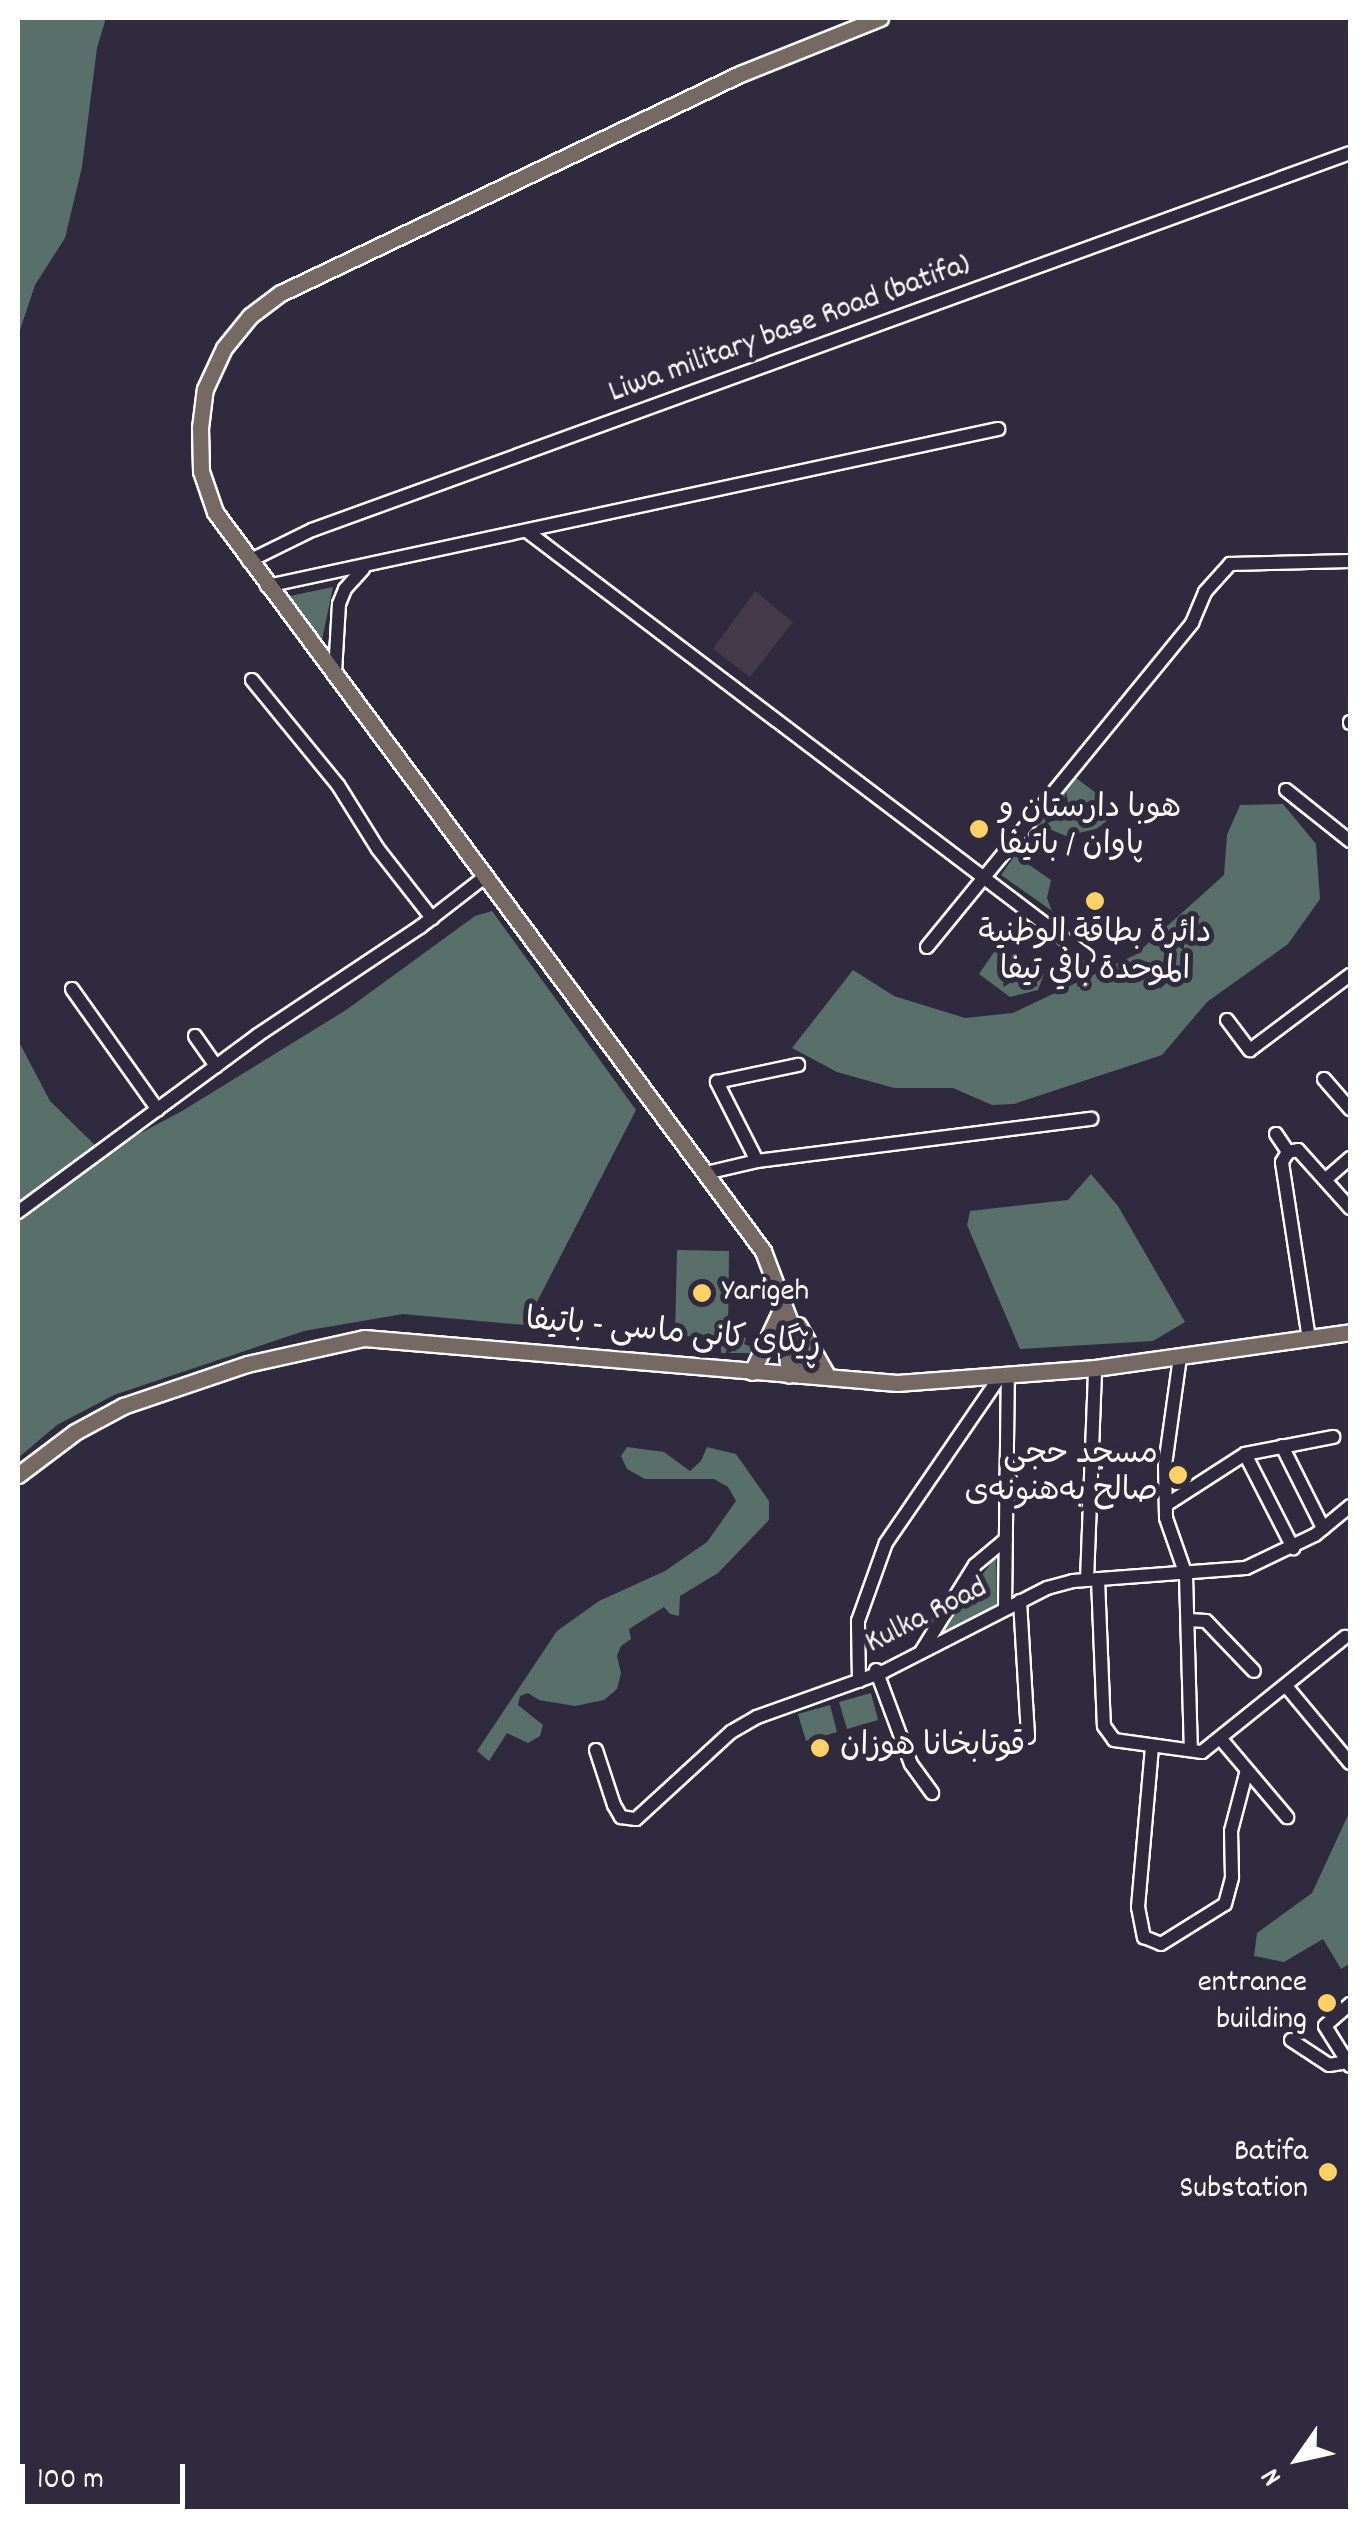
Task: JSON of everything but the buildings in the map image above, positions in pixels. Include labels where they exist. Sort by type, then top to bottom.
[{"type":"main road","points":[[795,1375],[783,1306],[762,1251],[250,562],[216,512],[201,470],[200,428],[205,388],[224,348],[250,316],[281,292],[740,74],[880,18]]},
{"type":"main road","points":[[752,1372],[783,1306]]},
{"type":"main road","points":[[783,1306],[828,1378]]},
{"type":"main road","name":"ڕێگای کانی ماسی - باتيفا","points":[[18,1475],[74,1432],[122,1406],[246,1364],[364,1338],[896,1383],[1095,1368],[1350,1332]]},
{"type":"street","name":"Liwa military base Road (batifa)","points":[[250,562],[312,530],[1350,153]]},
{"type":"street","points":[[268,586],[998,429]]},
{"type":"street","points":[[528,532],[1088,956]]},
{"type":"street","points":[[927,947],[1192,623],[1205,592],[1230,564],[1350,561]]},
{"type":"street","points":[[335,673],[339,604],[354,576],[367,566]]},
{"type":"street","points":[[252,680],[338,785],[378,850],[432,918]]},
{"type":"street","points":[[1286,790],[1350,841]]},
{"type":"street","points":[[18,1212],[216,1066],[432,918],[486,876]]},
{"type":"street","points":[[1227,1020],[1250,1050],[1350,975]]},
{"type":"street","points":[[72,989],[158,1110]]},
{"type":"street","points":[[195,1036],[216,1066]]},
{"type":"street","points":[[758,1160],[717,1082],[798,1065]]},
{"type":"street","points":[[1324,1079],[1350,1108]]},
{"type":"street","points":[[706,1173],[758,1160],[1090,1118]]},
{"type":"street","points":[[1276,1134],[1288,1152]]},
{"type":"street","points":[[1309,1339],[1282,1162],[1288,1152],[1298,1150],[1350,1208]]},
{"type":"street","points":[[1326,1179],[1350,1158]]},
{"type":"street","points":[[1180,1357],[1165,1465],[1166,1505],[1186,1575],[1191,1750]]},
{"type":"street","points":[[1095,1368],[1093,1580],[1106,1735],[1152,1747],[1202,1752],[1345,1637]]},
{"type":"street","points":[[1003,1377],[1005,1608]]},
{"type":"street","points":[[858,1681],[858,1621],[886,1543],[1003,1377]]},
{"type":"street","points":[[1166,1505],[1245,1454],[1334,1437]]},
{"type":"street","points":[[1282,1446],[1323,1528]]},
{"type":"street","points":[[1245,1454],[1292,1548]]},
{"type":"street","name":"Kulka Road","points":[[596,1750],[614,1805],[621,1816],[636,1819],[730,1732],[757,1717],[858,1681],[1048,1588],[1093,1580],[1246,1568],[1292,1548],[1350,1506]]},
{"type":"street","points":[[921,1652],[974,1565],[1006,1538]]},
{"type":"street","points":[[1020,1601],[1028,1737]]},
{"type":"street","points":[[1188,1620],[1206,1621],[1254,1671]]},
{"type":"street","points":[[877,1672],[911,1764],[932,1793]]},
{"type":"street","points":[[1286,1686],[1350,1763]]},
{"type":"street","points":[[1220,1738],[1287,1818]]},
{"type":"street","points":[[1152,1747],[1138,1907],[1144,1937],[1162,1944],[1225,1904],[1232,1878],[1231,1832],[1247,1770]]},
{"type":"street","points":[[1291,2040],[1330,2065],[1349,2064],[1325,2026],[1350,2004]]},
{"type":"shaded area","points":[[755,591],[793,622],[750,677],[713,649]]},
{"type":"green space","points":[[18,18],[106,18],[97,48],[82,167],[65,238],[35,285],[18,336]]},
{"type":"green space","points":[[333,587],[322,640],[290,596]]},
{"type":"green space","points":[[1072,775],[1120,811],[1096,829],[1066,836],[1035,823]]},
{"type":"green space","points":[[1283,804],[1316,844],[1320,899],[1288,944],[1207,1002],[1162,1055],[1014,1104],[992,1105],[953,1088],[894,1088],[837,1072],[792,1048],[853,970],[894,996],[965,1018],[1013,1013],[1135,955],[1224,875],[1227,835],[1240,805]]},
{"type":"green space","points":[[1015,855],[1051,880],[1047,898],[1052,911],[1001,875]]},
{"type":"green space","points":[[492,911],[636,1110],[525,1325],[403,1314],[304,1331],[114,1395],[57,1425],[18,1458],[18,1040],[50,1101],[103,1153],[182,1111],[346,1010],[475,916]]},
{"type":"green space","points":[[1005,936],[1006,954],[1017,954],[1015,969],[1026,977],[1035,965],[1044,974],[1038,990],[1010,997],[979,974]]},
{"type":"green space","points":[[1091,1174],[1118,1206],[1185,1322],[1153,1341],[1020,1349],[967,1225],[970,1211],[1068,1200]]},
{"type":"green space","name":"Yarigeh","points":[[677,1250],[729,1251],[728,1333],[746,1338],[744,1344],[752,1347],[750,1353],[721,1353],[721,1339],[729,1337],[675,1336]]},
{"type":"green space","points":[[627,1447],[664,1452],[690,1471],[701,1461],[707,1447],[736,1454],[769,1501],[769,1520],[718,1573],[680,1596],[679,1616],[664,1607],[629,1629],[631,1639],[621,1646],[617,1656],[621,1673],[617,1689],[604,1700],[575,1706],[539,1700],[528,1693],[520,1696],[518,1705],[543,1725],[540,1736],[528,1743],[507,1733],[489,1761],[477,1751],[557,1631],[599,1601],[665,1571],[707,1542],[736,1501],[728,1487],[714,1479],[645,1479],[627,1469],[621,1456]]},
{"type":"green space","points":[[996,1556],[997,1607],[934,1641]]},
{"type":"green space","points":[[871,1693],[878,1720],[847,1729],[839,1702]]},
{"type":"green space","points":[[830,1705],[837,1732],[806,1741],[798,1714]]},
{"type":"green space","points":[[1350,1811],[1350,1963],[1341,1969],[1323,1939],[1284,1962],[1254,1956],[1257,1933],[1312,1893]]},
{"type":"place","name":"هوبا دارستان و پاوان / باتيفا","points":[[979,829]]},
{"type":"place","name":"دائرة بطاقة الوطنية الموحدة بافي تيفا","points":[[1095,901]]},
{"type":"place","name":"Yarigeh","points":[[702,1293]]},
{"type":"place","name":"مسجد حجي صالح بەھنونەی","points":[[1178,1475]]},
{"type":"place","name":"قوتابخانا هوزان","points":[[820,1748]]},
{"type":"place","name":"entrance building","points":[[1327,2003]]},
{"type":"place","name":"Batifa Substation","points":[[1328,2172]]}]
